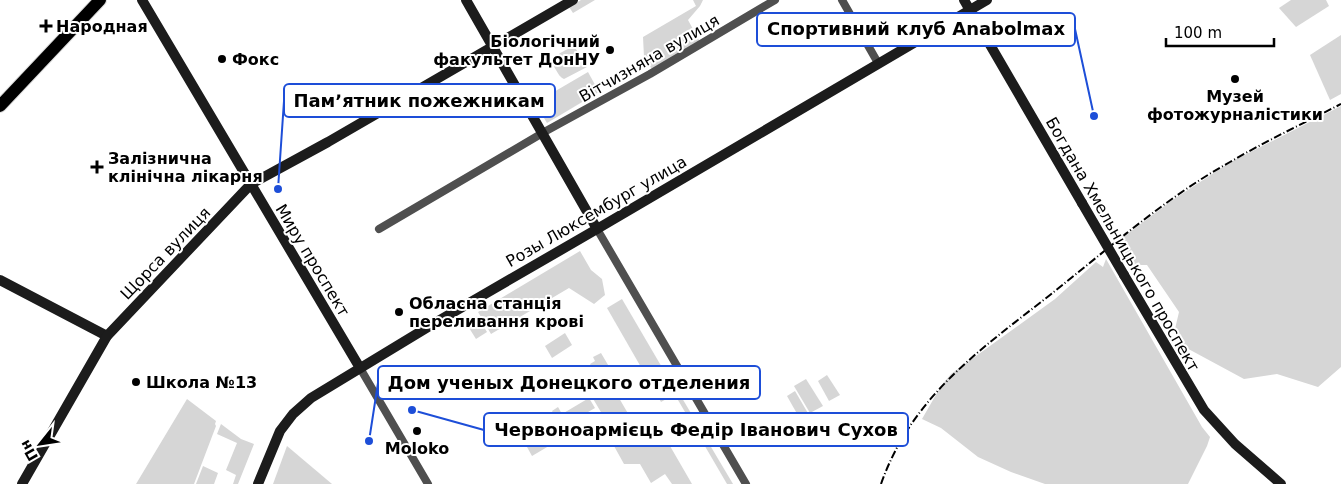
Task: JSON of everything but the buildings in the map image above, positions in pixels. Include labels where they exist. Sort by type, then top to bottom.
[{"type":"main road","points":[[0,106],[100,0]]},
{"type":"street","name":"Миру проспект","points":[[142,0],[428,484]]},
{"type":"street","points":[[466,0],[746,484]]},
{"type":"street","name":"Щорса вулиця","points":[[22,484],[106,336],[251,184],[328,142],[573,0]]},
{"type":"street","name":"Вітчизняна вулиця","points":[[380,229],[542,134],[642,79],[775,0]]},
{"type":"street","points":[[842,0],[878,63]]},
{"type":"street","name":"Богдана Хмельницького проспект","points":[[964,0],[1204,410],[1235,444],[1280,484]]},
{"type":"street","name":"Розы Люксембург улица","points":[[258,484],[280,431],[293,414],[311,398],[987,0]]},
{"type":"street","points":[[0,280],[106,336]]},
{"type":"shaded area","points":[[581,0],[595,0],[573,13],[569,7]]},
{"type":"shaded area","points":[[693,0],[703,0],[688,20],[700,42],[653,71],[644,57],[643,37],[696,6]]},
{"type":"shaded area","points":[[1291,0],[1326,0],[1329,6],[1296,27],[1279,8]]},
{"type":"shaded area","points":[[1341,35],[1341,94],[1330,100],[1310,55]]},
{"type":"shaded area","points":[[574,46],[587,67],[564,79],[556,70],[553,61],[558,55]]},
{"type":"shaded area","points":[[588,72],[599,92],[547,123],[535,103]]},
{"type":"shaded area","points":[[1341,106],[1341,367],[1318,387],[1277,374],[1244,379],[1181,345],[1181,336],[1175,329],[1179,312],[1147,265],[1132,265],[1118,241],[1171,201],[1229,163]]},
{"type":"shaded area","points":[[580,251],[591,270],[602,279],[605,295],[594,304],[569,288],[491,334],[478,312]]},
{"type":"shaded area","points":[[1106,259],[1202,427],[1210,437],[1188,484],[1045,484],[1011,472],[978,457],[941,428],[922,419],[941,386],[951,374],[1055,299],[1096,262],[1103,267]]},
{"type":"shaded area","points":[[622,299],[677,393],[661,402],[607,308]]},
{"type":"shaded area","points":[[477,316],[487,332],[476,339],[466,323]]},
{"type":"shaded area","points":[[565,333],[572,345],[552,358],[545,346]]},
{"type":"shaded area","points":[[601,353],[611,370],[597,377],[590,364],[595,361],[593,357]]},
{"type":"shaded area","points":[[827,375],[840,395],[829,401],[818,381]]},
{"type":"shaded area","points":[[806,379],[823,406],[810,413],[794,386]]},
{"type":"shaded area","points":[[612,386],[633,422],[620,430],[614,420],[608,424],[592,397]]},
{"type":"shaded area","points":[[795,391],[809,415],[800,419],[787,396]]},
{"type":"shaded area","points":[[589,398],[595,408],[576,419],[581,427],[532,456],[527,447],[539,439],[538,436],[519,447],[512,436],[531,425],[529,422],[536,418],[543,429],[552,424],[551,421],[556,418],[552,411],[558,407],[562,414]]},
{"type":"shaded area","points":[[682,398],[733,484],[727,484],[678,400]]},
{"type":"shaded area","points":[[187,399],[216,421],[216,426],[194,484],[136,484]]},
{"type":"shaded area","points":[[221,424],[241,439],[254,444],[238,484],[233,484],[236,475],[226,470],[237,443],[217,434]]},
{"type":"shaded area","points":[[645,426],[659,427],[692,484],[672,484],[665,474],[651,483],[640,464],[624,464],[614,446]]},
{"type":"shaded area","points":[[287,446],[332,484],[273,484]]},
{"type":"shaded area","points":[[203,466],[218,473],[214,484],[196,484]]},
{"type":"railway","points":[[881,484],[894,453],[911,425],[930,400],[951,377],[998,335],[1137,225],[1206,176],[1271,139],[1341,104]]},
{"type":"place","name":"Народная","points":[[46,26]]},
{"type":"place","name":"Біологічний факультет ДонНУ","points":[[610,50]]},
{"type":"place","name":"Фокс","points":[[222,59]]},
{"type":"place","name":"Музей фотожурналістики","points":[[1235,79]]},
{"type":"place","name":"Спортивний клуб Anabolmax","points":[[1094,116]]},
{"type":"place","name":"Залізнична клінічна лікарня","points":[[97,167]]},
{"type":"place","name":"Памʼятник пожежникам","points":[[278,189]]},
{"type":"place","name":"Обласна станція переливання крові","points":[[399,312]]},
{"type":"place","name":"Школа №13","points":[[136,382]]},
{"type":"place","name":"Червоноармієць Федір Іванович Сухов","points":[[412,410]]},
{"type":"place","name":"Moloko","points":[[417,431]]},
{"type":"place","name":"Дом ученых Донецкого отделения","points":[[369,441]]}]
